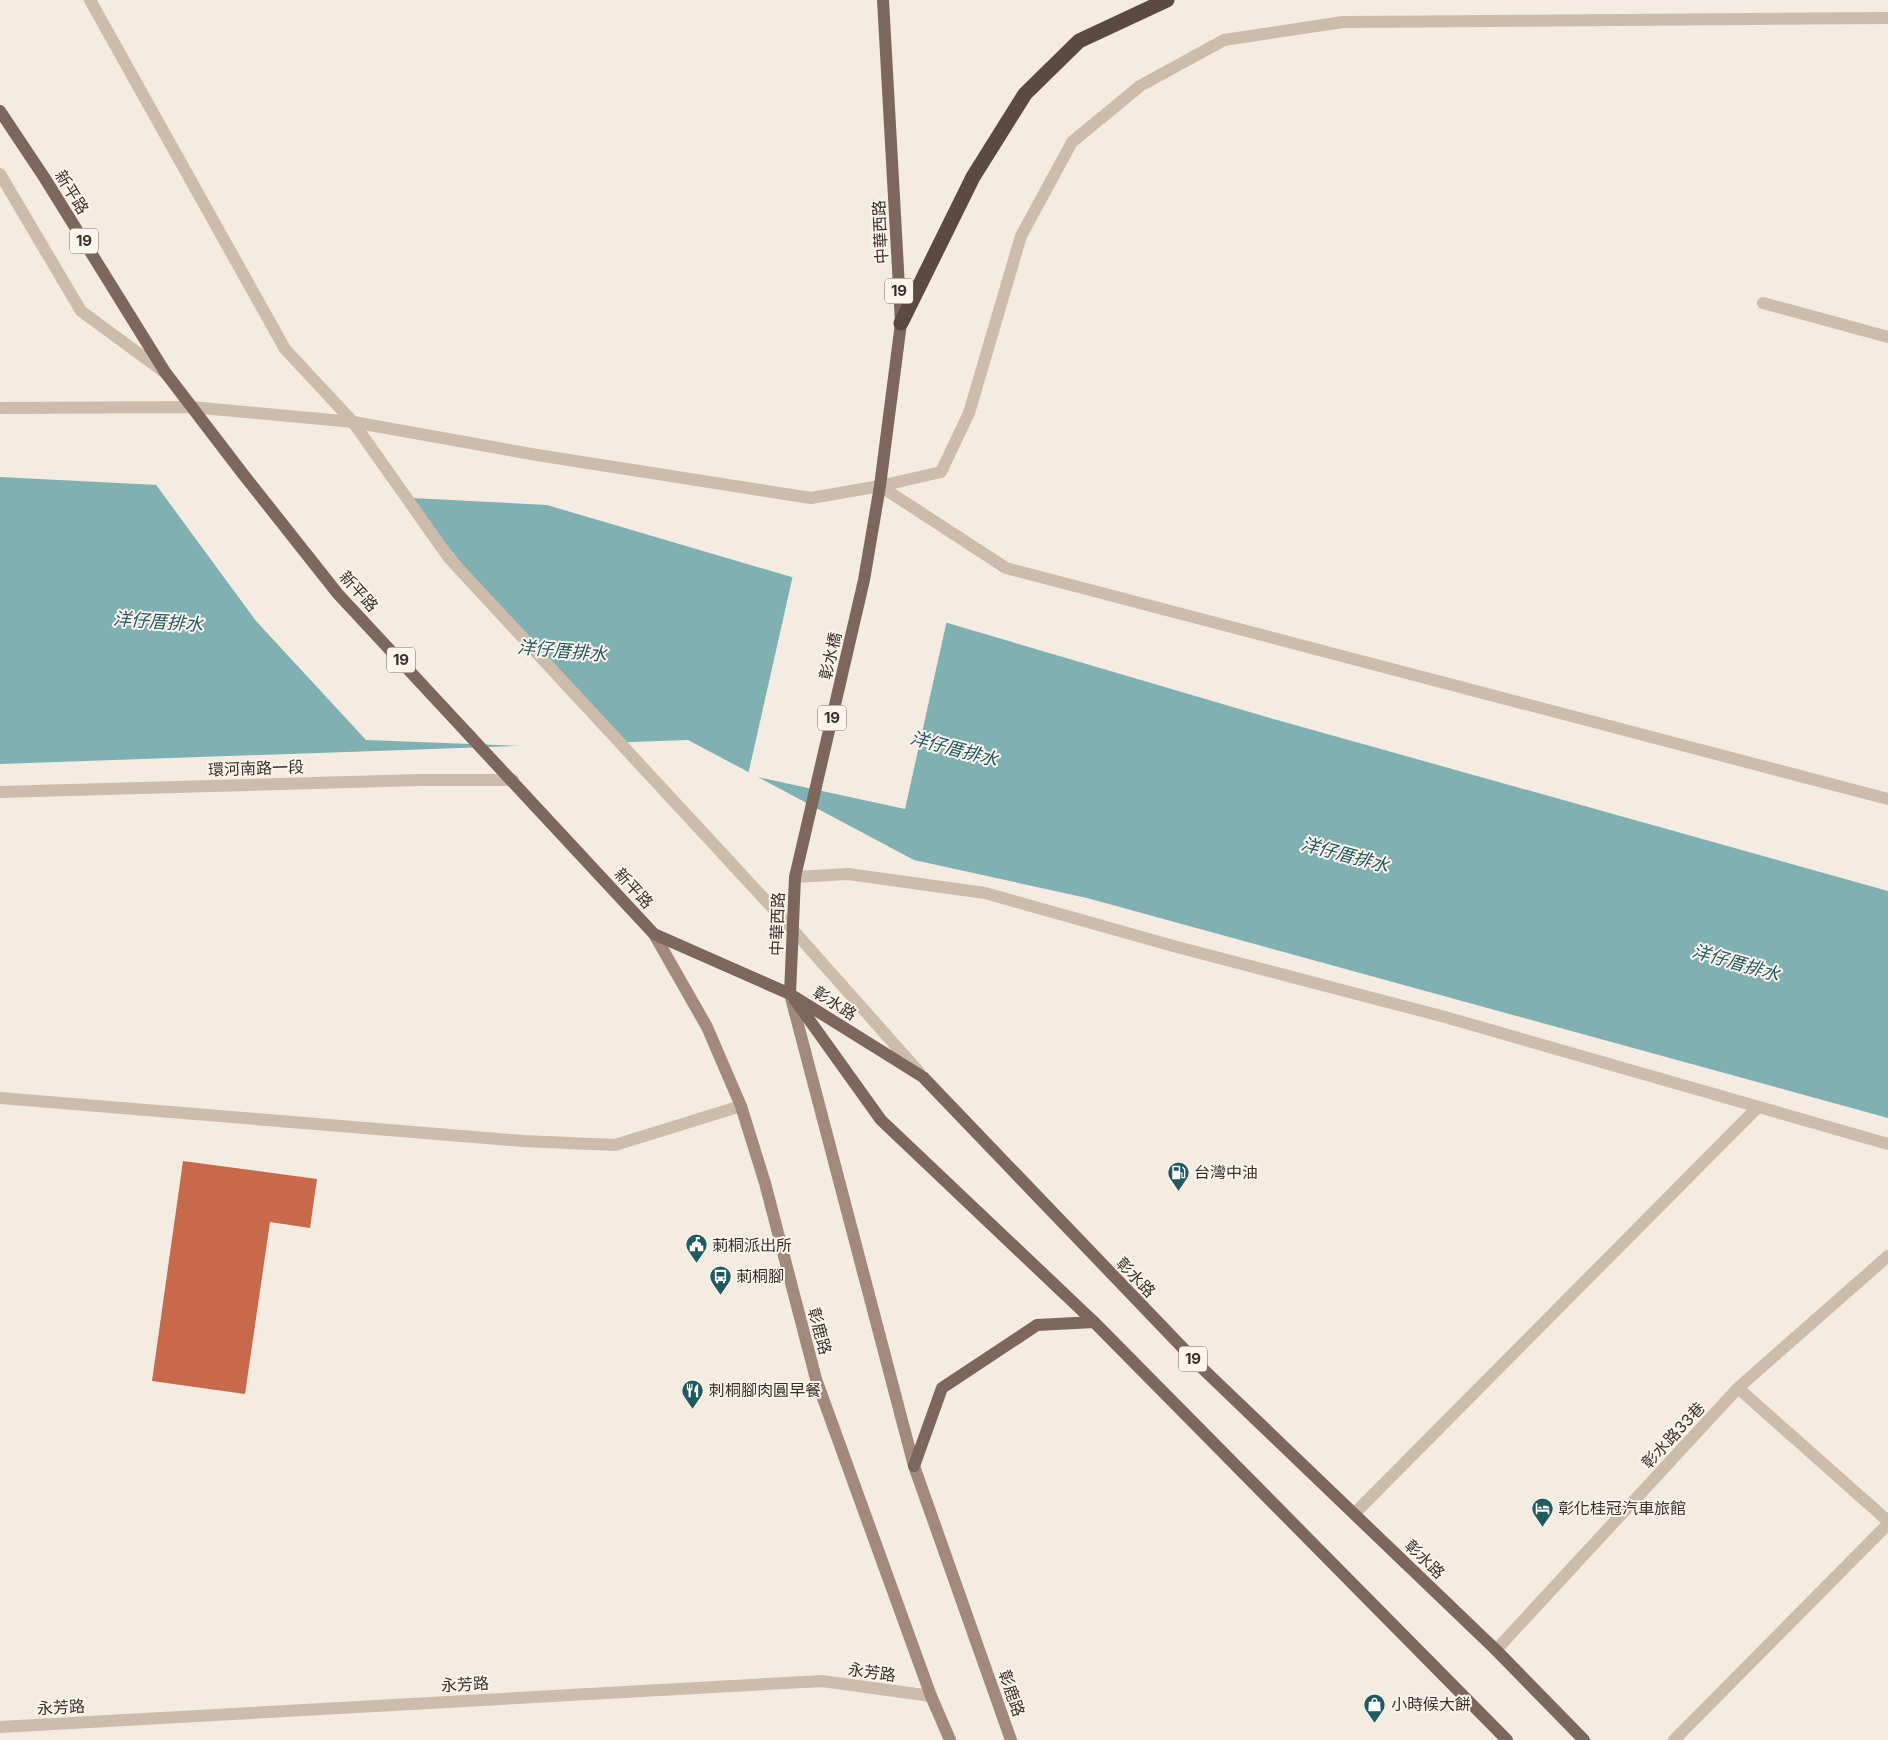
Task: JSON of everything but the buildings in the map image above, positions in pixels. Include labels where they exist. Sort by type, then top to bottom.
[{"type":"highway","points":[[901,323],[973,177],[1025,94],[1079,41],[1167,0]]},
{"type":"main road","name":"中華西路","points":[[864,580],[880,486],[901,323],[883,0]]},
{"type":"main road","name":"新平路","points":[[0,111],[44,177],[165,372],[338,594],[513,780],[654,934],[790,994]]},
{"type":"main road","name":"彰水橋","points":[[800,856],[864,580]]},
{"type":"main road","name":"中華西路","points":[[790,994],[795,877],[800,856]]},
{"type":"main road","name":"彰鹿路","points":[[654,934],[707,1026],[741,1106],[765,1183],[816,1379],[931,1696],[950,1740]]},
{"type":"main road","name":"彰鹿路","points":[[790,994],[914,1466],[1011,1740]]},
{"type":"main road","name":"彰水路","points":[[790,994],[923,1077],[1203,1370],[1355,1513],[1496,1650],[1584,1740]]},
{"type":"main road","name":"彰水路","points":[[790,994],[881,1120],[1094,1322],[1507,1740]]},
{"type":"main road","points":[[914,1466],[942,1388],[1036,1325],[1094,1322]]},
{"type":"street","points":[[90,0],[285,349],[353,422],[449,558],[793,930],[923,1077]]},
{"type":"street","points":[[0,408],[191,407],[353,422],[546,457],[811,498],[880,486],[941,472],[969,412],[1020,236],[1072,142],[1140,86],[1224,40],[1342,22],[1888,18]]},
{"type":"street","points":[[0,174],[81,311],[165,372]]},
{"type":"street","points":[[1763,304],[1888,337]]},
{"type":"street","points":[[880,486],[1006,568],[1888,799]]},
{"type":"street","name":"環河南路一段","points":[[0,792],[420,780],[513,780]]},
{"type":"street","points":[[795,877],[848,874],[985,893],[1177,947],[1445,1018],[1888,1144]]},
{"type":"street","points":[[0,1098],[513,1140],[615,1145],[741,1106]]},
{"type":"street","points":[[1355,1513],[1757,1108]]},
{"type":"street","name":"彰水路33巷","points":[[1496,1650],[1738,1388],[1888,1256]]},
{"type":"street","points":[[1674,1740],[1888,1523],[1738,1388]]},
{"type":"street","name":"永芳路","points":[[0,1726],[822,1681],[931,1696]]},
{"type":"water","name":"洋仔厝排水","points":[[0,477],[547,505],[1270,718],[1888,891],[1888,1118],[1087,898],[914,860],[688,740],[0,764]]},
{"type":"pier","points":[[154,482],[407,495],[523,641],[624,744],[546,747],[366,740],[256,621]]},
{"type":"pier","points":[[793,575],[947,620],[905,809],[748,775]]},
{"type":"place","name":"台灣中油","points":[[1178,1191]]},
{"type":"place","name":"莿桐派出所","points":[[696,1264]]},
{"type":"place","name":"莿桐腳","points":[[720,1295]]},
{"type":"place","name":"刺桐腳肉圓早餐","points":[[693,1409]]},
{"type":"place","name":"彰化桂冠汽車旅館","points":[[1542,1527]]},
{"type":"place","name":"小時候大餅","points":[[1375,1723]]}]
